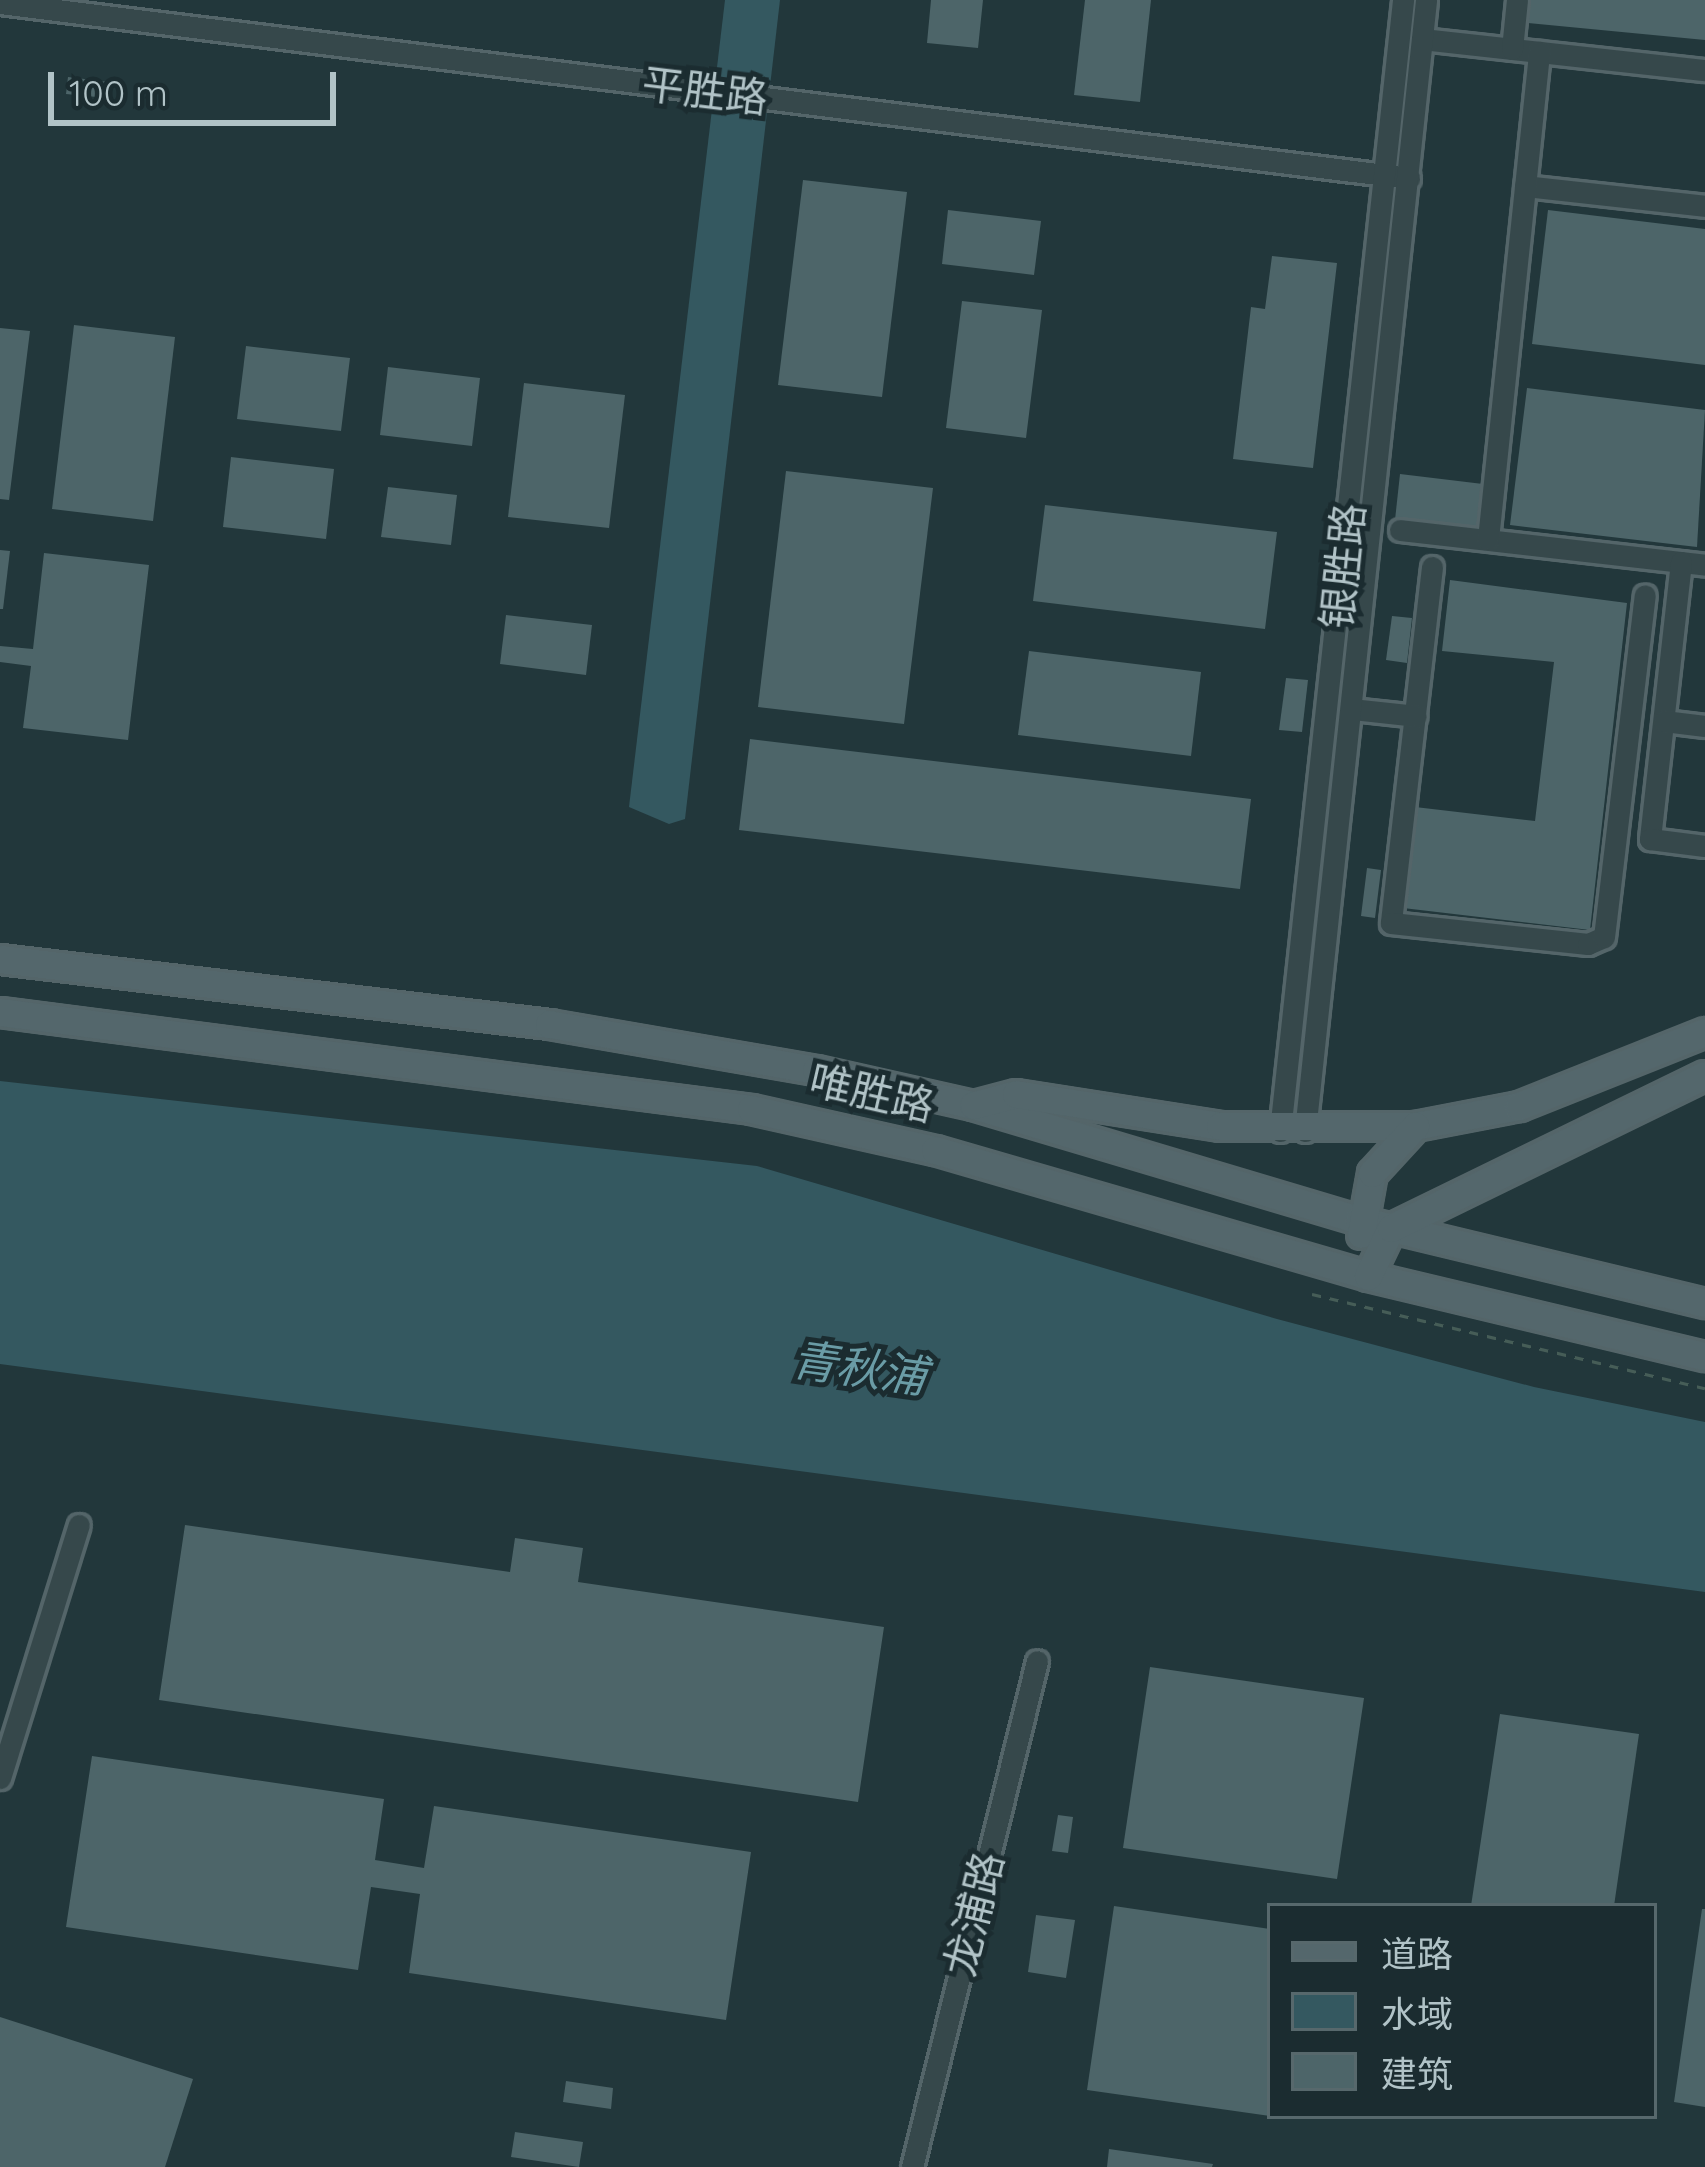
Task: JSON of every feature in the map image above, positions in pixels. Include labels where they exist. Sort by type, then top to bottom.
[{"type":"main road","name":"唯胜路","points":[[0,958],[549,1024],[973,1105],[1359,1220],[1705,1303]]},
{"type":"main road","name":"唯胜路","points":[[0,1012],[751,1109],[935,1150],[1368,1276],[1705,1357]]},
{"type":"main road","points":[[973,1105],[1016,1094],[1293,1131],[1414,1126],[1519,1106],[1705,1033]]},
{"type":"main road","points":[[1368,1276],[1390,1228],[1705,1075]]},
{"type":"main road","points":[[1368,1276],[1359,1220],[1372,1173],[1414,1126]]},
{"type":"street","name":"银胜路","points":[[1293,1131],[1402,0]]},
{"type":"street","name":"银胜路","points":[[1293,1131],[1352,709],[1426,0]]},
{"type":"street","points":[[1512,49],[1517,0]]},
{"type":"street","name":"平胜路","points":[[0,3],[1409,178]]},
{"type":"street","points":[[1422,40],[1705,70]]},
{"type":"street","points":[[1488,539],[1539,52]]},
{"type":"street","points":[[1525,186],[1705,206]]},
{"type":"street","points":[[1400,530],[1705,565]]},
{"type":"street","points":[[1681,562],[1650,839],[1705,846]]},
{"type":"street","points":[[1432,567],[1391,923],[1596,943],[1610,926],[1645,595]]},
{"type":"street","points":[[1352,709],[1416,716]]},
{"type":"street","points":[[1664,721],[1705,726]]},
{"type":"street","points":[[0,1778],[80,1525]]},
{"type":"street","name":"龙浦路","points":[[912,2167],[1037,1661]]},
{"type":"path","points":[[1312,1294],[1705,1388]]},
{"type":"water","points":[[725,0],[780,0],[685,819],[669,824],[629,807]]},
{"type":"water","name":"青秋浦","points":[[0,1081],[757,1166],[1277,1319],[1534,1387],[1705,1422],[1705,1592],[0,1364]]},
{"type":"building","points":[[931,0],[983,0],[978,48],[927,43]]},
{"type":"building","points":[[1085,0],[1151,0],[1140,102],[1074,95]]},
{"type":"building","points":[[1530,0],[1705,0],[1705,40],[1528,23]]},
{"type":"building","points":[[68,77],[109,82],[107,98],[66,94]]},
{"type":"building","points":[[803,180],[907,192],[882,397],[778,385]]},
{"type":"building","points":[[948,210],[1041,221],[1034,275],[942,264]]},
{"type":"building","points":[[1548,210],[1705,229],[1705,365],[1532,344]]},
{"type":"building","points":[[1272,256],[1337,263],[1313,468],[1233,459],[1251,307],[1265,309]]},
{"type":"building","points":[[962,301],[1042,310],[1026,438],[946,428]]},
{"type":"building","points":[[74,325],[175,337],[153,521],[52,509]]},
{"type":"building","points":[[0,328],[30,331],[9,500],[0,499]]},
{"type":"building","points":[[246,346],[350,358],[341,431],[237,419]]},
{"type":"building","points":[[388,367],[480,378],[472,446],[380,435]]},
{"type":"building","points":[[524,383],[625,395],[609,528],[508,517]]},
{"type":"building","points":[[1527,388],[1705,410],[1697,547],[1510,525]]},
{"type":"building","points":[[231,457],[334,469],[326,539],[223,527]]},
{"type":"building","points":[[786,471],[933,488],[904,724],[758,707]]},
{"type":"building","points":[[1400,474],[1483,484],[1478,530],[1395,520]]},
{"type":"building","points":[[388,487],[457,495],[451,545],[381,537]]},
{"type":"building","points":[[1045,505],[1277,532],[1265,629],[1033,601]]},
{"type":"building","points":[[0,550],[10,551],[3,609],[0,609]]},
{"type":"building","points":[[44,553],[149,565],[128,740],[23,728],[31,666],[0,662],[0,646],[33,649]]},
{"type":"building","points":[[1450,580],[1627,603],[1590,930],[1403,908],[1415,807],[1535,821],[1554,662],[1442,651]]},
{"type":"building","points":[[506,615],[592,625],[586,675],[500,664]]},
{"type":"building","points":[[1392,616],[1412,618],[1407,663],[1386,660]]},
{"type":"building","points":[[1029,651],[1201,672],[1191,756],[1018,735]]},
{"type":"building","points":[[1286,678],[1308,680],[1302,732],[1279,730]]},
{"type":"building","points":[[750,739],[1251,799],[1240,889],[739,830]]},
{"type":"building","points":[[1367,868],[1381,870],[1375,918],[1361,916]]},
{"type":"building","points":[[185,1525],[510,1572],[515,1538],[583,1548],[578,1582],[884,1627],[858,1802],[159,1700]]},
{"type":"building","points":[[1150,1667],[1364,1698],[1337,1879],[1123,1848]]},
{"type":"building","points":[[1500,1714],[1639,1734],[1614,1903],[1471,1903]]},
{"type":"building","points":[[92,1756],[384,1799],[375,1860],[424,1868],[434,1806],[751,1852],[726,2020],[409,1973],[420,1894],[371,1887],[358,1970],[66,1927]]},
{"type":"building","points":[[1058,1815],[1073,1817],[1068,1853],[1052,1851]]},
{"type":"building","points":[[1114,1906],[1267,1929],[1267,2116],[1087,2090]]},
{"type":"building","points":[[1705,1909],[1705,2107],[1674,2102]]},
{"type":"building","points":[[1036,1915],[1075,1920],[1066,1978],[1028,1972]]},
{"type":"building","points":[[0,2017],[193,2079],[165,2167],[0,2167]]},
{"type":"building","points":[[566,2081],[613,2088],[611,2109],[563,2102]]},
{"type":"building","points":[[515,2132],[583,2142],[579,2167],[511,2157]]},
{"type":"building","points":[[1109,2149],[1213,2164],[1107,2167]]}]
